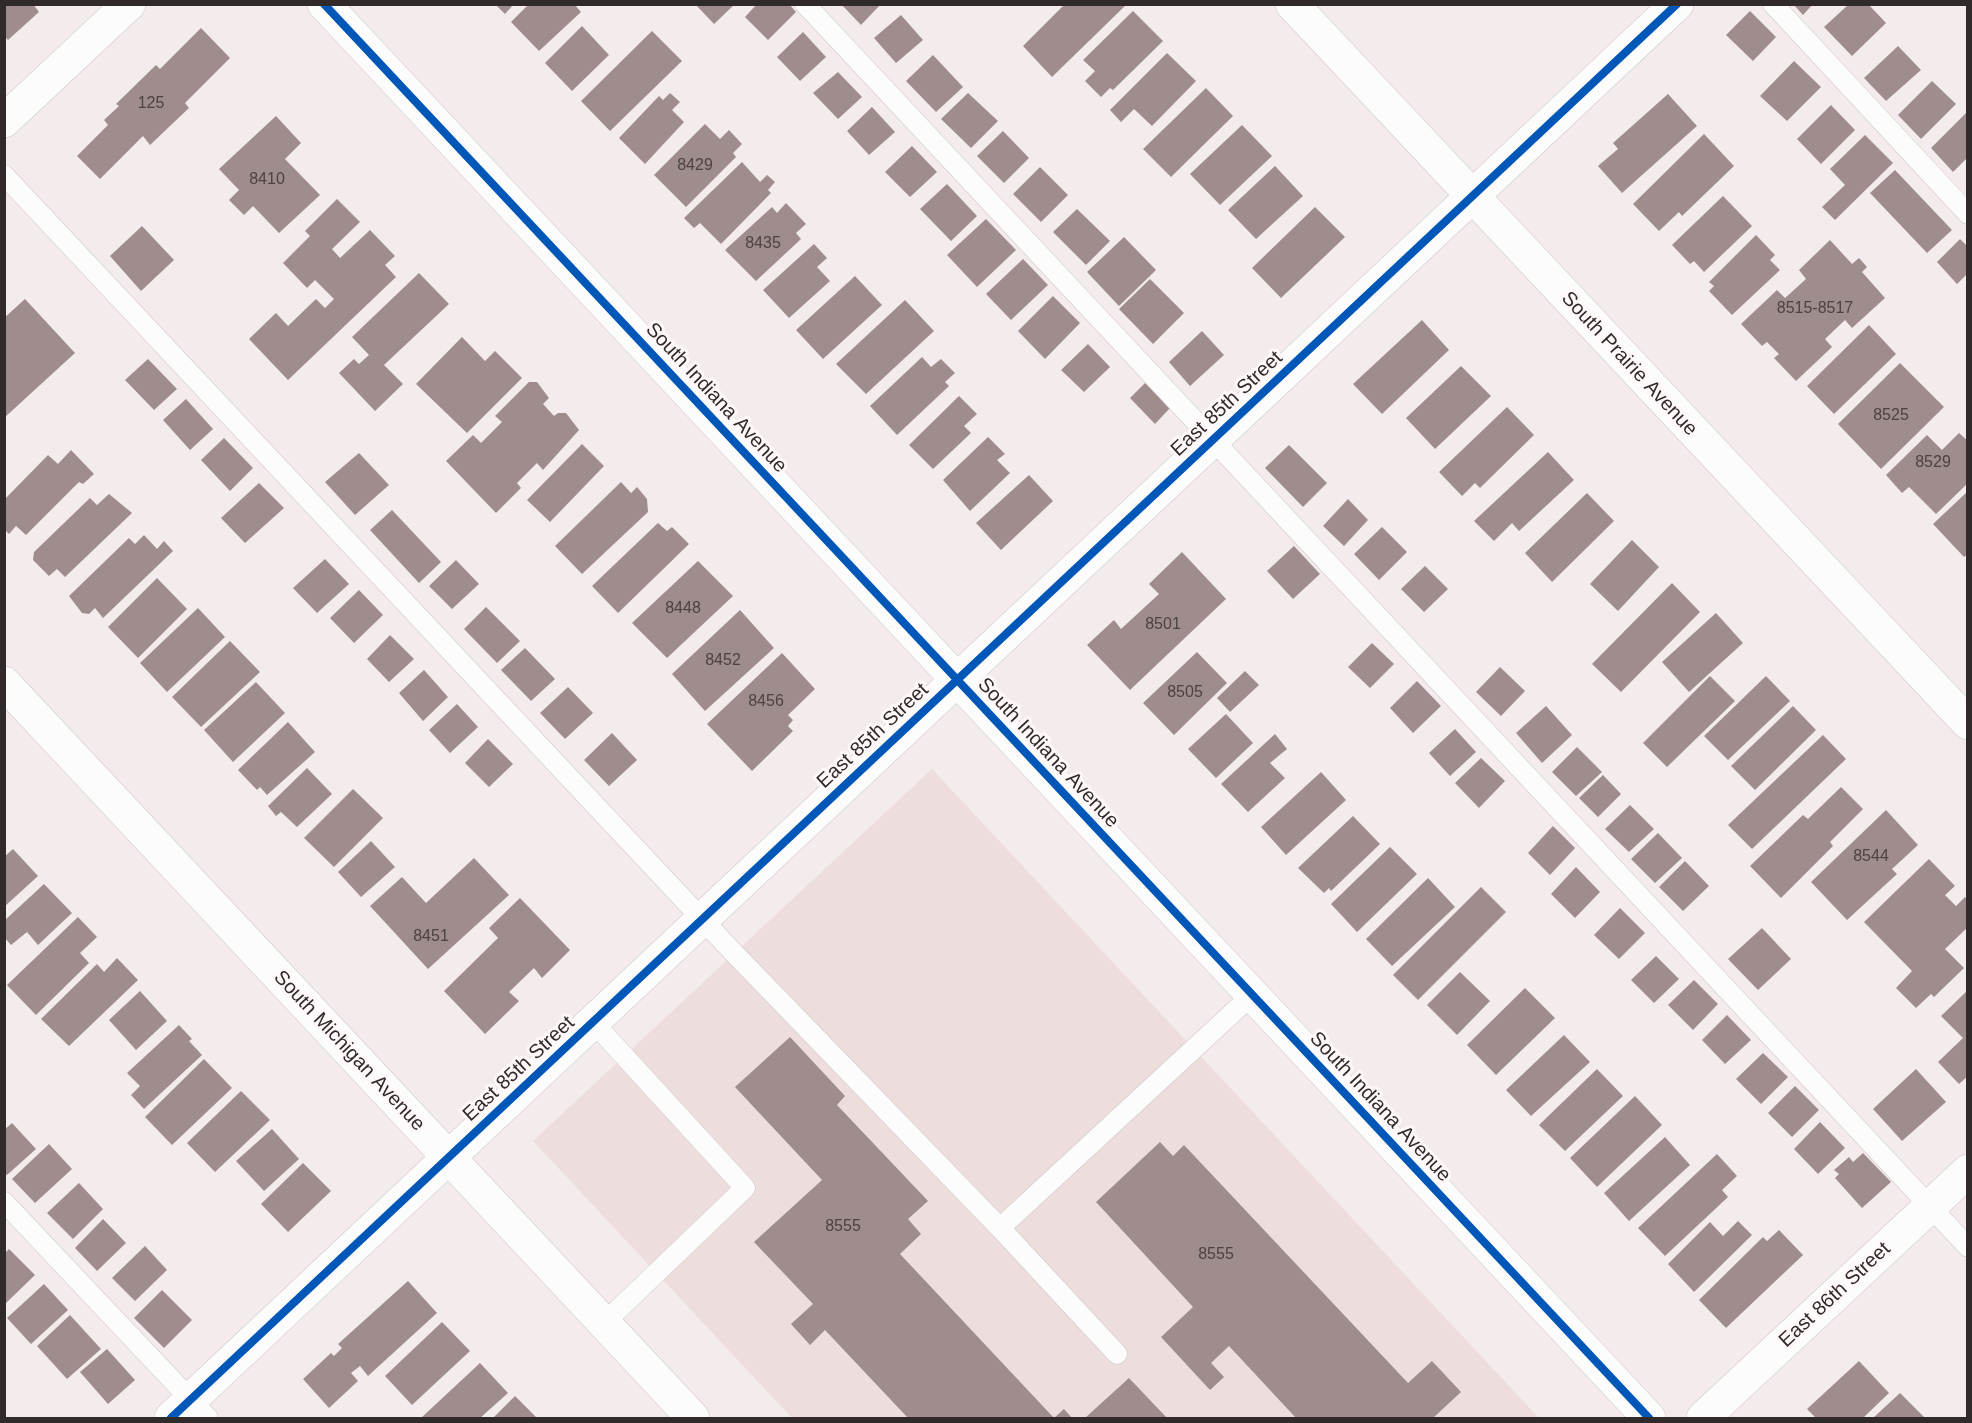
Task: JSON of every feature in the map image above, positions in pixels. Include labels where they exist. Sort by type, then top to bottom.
[{"type":"street","points":[[4,121],[129,4]]},
{"type":"street","name":"South Indiana Avenue","points":[[324,4],[1649,1419]]},
{"type":"street","name":"South Prairie Avenue","points":[[1292,4],[1968,723]]},
{"type":"street","name":"East 85th Street","points":[[190,1412],[448,1158],[1677,4]]},
{"type":"street","name":"South Michigan Avenue","points":[[4,683],[693,1419]]},
{"type":"street","name":"East 86th Street","points":[[1703,1419],[1968,1171]]},
{"type":"lane","points":[[805,4],[1968,1247]]},
{"type":"lane","points":[[1773,4],[1968,214]]},
{"type":"lane","points":[[4,175],[702,920],[1000,1228],[1118,1354]]},
{"type":"lane","points":[[1000,1228],[1252,995]]},
{"type":"lane","points":[[592,1022],[745,1188],[604,1323]]},
{"type":"lane","points":[[4,1202],[190,1412]]},
{"type":"shaded area","points":[[932,769],[1539,1418],[792,1418],[533,1141]]},
{"type":"building","points":[[4,4],[33,4],[39,12],[8,40],[4,36]]},
{"type":"building","points":[[495,4],[514,4],[505,14]]},
{"type":"building","points":[[529,4],[574,4],[581,12],[539,51],[511,22]]},
{"type":"building","points":[[695,4],[735,4],[714,24]]},
{"type":"building","points":[[757,4],[789,4],[796,12],[768,40],[745,17]]},
{"type":"building","points":[[841,4],[881,4],[861,25]]},
{"type":"building","points":[[1065,4],[1127,4],[1052,77],[1023,46]]},
{"type":"building","points":[[1793,4],[1813,4],[1803,15]]},
{"type":"building","points":[[1848,5],[1869,5],[1886,23],[1852,56],[1824,27]]},
{"type":"building","points":[[1133,11],[1163,41],[1113,90],[1110,88],[1101,97],[1085,81],[1095,71],[1083,60]]},
{"type":"building","points":[[1750,11],[1776,37],[1753,61],[1726,35]]},
{"type":"building","points":[[901,15],[923,40],[896,63],[874,38]]},
{"type":"building","points":[[582,26],[609,55],[572,91],[545,63]]},
{"type":"building","points":[[201,28],[230,58],[185,103],[189,108],[150,145],[143,136],[100,179],[77,156],[108,125],[104,120],[119,106],[116,104],[156,65],[160,69]]},
{"type":"building","points":[[652,31],[682,61],[610,131],[581,101]]},
{"type":"building","points":[[803,32],[826,57],[800,81],[777,57]]},
{"type":"building","points":[[1898,46],[1921,70],[1886,101],[1864,78]]},
{"type":"building","points":[[1167,53],[1196,81],[1152,126],[1134,109],[1121,122],[1110,110]]},
{"type":"building","points":[[933,55],[963,87],[936,112],[906,81]]},
{"type":"building","points":[[1794,61],[1821,87],[1787,121],[1760,96]]},
{"type":"building","points":[[838,72],[862,97],[838,119],[813,93]]},
{"type":"building","points":[[1932,81],[1956,104],[1921,139],[1898,115]]},
{"type":"building","points":[[1206,88],[1233,116],[1171,177],[1143,149]]},
{"type":"building","points":[[670,93],[680,102],[672,110],[684,122],[645,164],[619,138],[659,96],[663,100]]},
{"type":"building","points":[[968,93],[998,121],[971,148],[941,119]]},
{"type":"building","points":[[1668,94],[1697,126],[1622,193],[1598,166],[1618,149],[1613,143]]},
{"type":"building","points":[[1831,105],[1855,130],[1821,164],[1797,139]]},
{"type":"building","points":[[872,107],[895,132],[869,155],[847,131]]},
{"type":"building","points":[[1968,111],[1968,157],[1953,172],[1931,148]]},
{"type":"building","points":[[276,116],[301,143],[285,159],[320,195],[279,233],[253,206],[244,215],[229,200],[239,190],[219,169]]},
{"type":"building","points":[[705,124],[720,139],[729,130],[742,144],[733,153],[736,157],[686,207],[654,175]]},
{"type":"building","points":[[1242,125],[1272,156],[1220,205],[1190,174]]},
{"type":"building","points":[[1003,131],[1029,158],[1004,183],[977,156]]},
{"type":"building","points":[[1704,134],[1734,166],[1682,216],[1679,212],[1659,231],[1633,204]]},
{"type":"building","points":[[1865,135],[1893,163],[1835,220],[1822,207],[1845,185],[1830,169]]},
{"type":"building","points":[[912,146],[937,172],[910,197],[885,172]]},
{"type":"building","points":[[742,162],[760,182],[767,175],[775,182],[768,190],[771,193],[721,244],[700,223],[694,228],[684,218]]},
{"type":"building","points":[[1275,166],[1303,196],[1256,239],[1228,210]]},
{"type":"building","points":[[1040,167],[1068,195],[1041,222],[1013,194]]},
{"type":"building","points":[[1895,170],[1952,230],[1927,253],[1870,193]]},
{"type":"building","points":[[947,184],[977,216],[951,241],[920,209]]},
{"type":"building","points":[[1723,196],[1752,226],[1704,272],[1694,261],[1690,264],[1672,245]]},
{"type":"building","points":[[337,199],[360,222],[332,249],[340,258],[370,230],[395,256],[385,265],[396,277],[288,380],[249,339],[276,313],[288,326],[316,299],[325,308],[334,299],[315,280],[307,288],[283,263],[310,236],[305,231]]},
{"type":"building","points":[[786,203],[806,224],[796,233],[801,239],[756,281],[725,250],[772,207],[777,213]]},
{"type":"building","points":[[1315,207],[1345,237],[1281,298],[1252,268]]},
{"type":"building","points":[[1077,209],[1110,241],[1086,265],[1053,232]]},
{"type":"building","points":[[986,219],[1016,250],[977,287],[947,255]]},
{"type":"building","points":[[142,226],[174,260],[141,291],[110,256]]},
{"type":"building","points":[[1756,235],[1775,255],[1770,260],[1780,270],[1732,315],[1709,291],[1714,286],[1709,282]]},
{"type":"building","points":[[1124,237],[1156,270],[1119,306],[1087,272]]},
{"type":"building","points":[[1960,239],[1968,247],[1968,273],[1957,284],[1937,262]]},
{"type":"building","points":[[1830,240],[1852,264],[1859,258],[1867,267],[1862,272],[1885,298],[1852,328],[1845,320],[1825,339],[1832,347],[1796,381],[1774,358],[1779,354],[1767,342],[1762,346],[1741,324],[1777,290],[1785,298],[1806,279],[1799,270]]},
{"type":"building","points":[[814,244],[827,258],[817,267],[830,281],[789,318],[763,290]]},
{"type":"building","points":[[1023,259],[1048,285],[1011,320],[986,294]]},
{"type":"building","points":[[419,273],[449,304],[384,365],[403,384],[375,411],[339,373],[354,359],[359,364],[369,355],[352,337]]},
{"type":"building","points":[[855,276],[882,305],[823,359],[796,330]]},
{"type":"building","points":[[1150,279],[1184,313],[1153,344],[1119,309]]},
{"type":"building","points":[[1053,296],[1080,323],[1045,359],[1018,331]]},
{"type":"building","points":[[25,299],[75,353],[4,418],[4,318]]},
{"type":"building","points":[[905,300],[934,331],[866,394],[836,364]]},
{"type":"building","points":[[1422,320],[1449,350],[1382,414],[1353,384]]},
{"type":"building","points":[[1869,325],[1896,354],[1834,414],[1807,386]]},
{"type":"building","points":[[1202,331],[1224,355],[1190,386],[1169,362]]},
{"type":"building","points":[[462,337],[485,361],[495,351],[522,378],[467,433],[416,384]]},
{"type":"building","points":[[1088,344],[1110,367],[1084,392],[1061,370]]},
{"type":"building","points":[[922,357],[931,367],[941,359],[955,373],[945,382],[949,386],[897,435],[870,406]]},
{"type":"building","points":[[148,359],[177,389],[154,410],[125,380]]},
{"type":"building","points":[[1900,363],[1944,407],[1881,469],[1838,424]]},
{"type":"building","points":[[1461,366],[1491,396],[1435,449],[1406,418]]},
{"type":"building","points":[[529,382],[537,382],[549,398],[543,404],[554,416],[558,413],[566,413],[579,430],[543,470],[537,463],[517,483],[521,488],[496,513],[446,461],[473,435],[481,443],[502,422],[495,416]]},
{"type":"building","points":[[1145,383],[1170,408],[1155,424],[1130,398]]},
{"type":"building","points":[[959,396],[977,414],[964,426],[971,433],[933,469],[909,445]]},
{"type":"building","points":[[186,399],[213,429],[190,450],[163,420]]},
{"type":"building","points":[[1507,407],[1534,435],[1480,488],[1475,483],[1462,496],[1439,472]]},
{"type":"building","points":[[1959,433],[1968,441],[1968,483],[1936,514],[1909,487],[1902,493],[1886,475],[1927,435],[1942,450]]},
{"type":"building","points":[[988,437],[1005,454],[997,460],[1010,473],[970,511],[943,480]]},
{"type":"building","points":[[224,438],[253,468],[230,491],[201,460]]},
{"type":"building","points":[[582,444],[604,466],[550,522],[527,500]]},
{"type":"building","points":[[1289,445],[1327,483],[1303,507],[1265,468]]},
{"type":"building","points":[[71,450],[94,474],[83,484],[79,482],[26,535],[16,526],[9,534],[4,529],[4,500],[48,455],[58,464]]},
{"type":"building","points":[[1548,452],[1574,480],[1519,531],[1512,523],[1494,541],[1474,521]]},
{"type":"building","points":[[359,453],[389,485],[355,515],[325,482]]},
{"type":"building","points":[[1029,475],[1053,501],[1001,550],[976,523]]},
{"type":"building","points":[[621,482],[631,493],[637,487],[647,499],[648,512],[582,574],[555,546]]},
{"type":"building","points":[[259,483],[284,508],[245,543],[221,518]]},
{"type":"building","points":[[1968,491],[1968,554],[1964,557],[1933,524]]},
{"type":"building","points":[[1587,493],[1614,521],[1552,582],[1525,553]]},
{"type":"building","points":[[109,494],[132,513],[65,577],[57,569],[49,576],[33,560],[34,552],[90,498],[97,505]]},
{"type":"building","points":[[1348,499],[1368,520],[1344,546],[1323,526]]},
{"type":"building","points":[[392,510],[441,562],[419,583],[370,530]]},
{"type":"building","points":[[658,523],[667,531],[672,527],[689,544],[618,613],[592,586]]},
{"type":"building","points":[[1382,527],[1407,552],[1379,580],[1354,554]]},
{"type":"building","points":[[144,535],[157,549],[164,541],[173,551],[103,618],[95,608],[89,614],[82,613],[69,596],[129,538],[135,544]]},
{"type":"building","points":[[1632,540],[1659,567],[1618,611],[1590,584]]},
{"type":"building","points":[[1294,546],[1320,574],[1293,599],[1267,571]]},
{"type":"building","points":[[1182,552],[1226,599],[1130,690],[1087,645],[1114,620],[1121,629],[1159,594],[1149,584]]},
{"type":"building","points":[[325,559],[349,584],[317,613],[293,588]]},
{"type":"building","points":[[456,560],[479,584],[452,609],[429,586]]},
{"type":"building","points":[[698,561],[733,596],[667,658],[632,623]]},
{"type":"building","points":[[1425,566],[1448,589],[1424,612],[1401,589]]},
{"type":"building","points":[[157,578],[187,609],[138,658],[108,627]]},
{"type":"building","points":[[1672,583],[1700,612],[1621,692],[1592,664]]},
{"type":"building","points":[[359,590],[383,615],[354,643],[330,618]]},
{"type":"building","points":[[486,607],[520,641],[497,663],[464,629]]},
{"type":"building","points":[[198,608],[225,637],[167,692],[140,663]]},
{"type":"building","points":[[740,610],[774,648],[705,711],[672,674]]},
{"type":"building","points":[[1716,613],[1743,643],[1689,692],[1662,662]]},
{"type":"building","points":[[390,635],[414,659],[389,682],[367,659]]},
{"type":"building","points":[[230,641],[260,672],[201,727],[172,697]]},
{"type":"building","points":[[1372,643],[1394,664],[1370,688],[1348,667]]},
{"type":"building","points":[[525,648],[555,679],[531,701],[501,670]]},
{"type":"building","points":[[1197,652],[1227,683],[1174,735],[1143,703]]},
{"type":"building","points":[[782,653],[815,689],[788,715],[793,720],[788,726],[793,731],[752,771],[707,724]]},
{"type":"building","points":[[1500,667],[1525,691],[1501,716],[1476,692]]},
{"type":"building","points":[[424,670],[448,697],[423,721],[399,693]]},
{"type":"building","points":[[1245,671],[1259,685],[1230,712],[1217,698]]},
{"type":"building","points":[[1710,676],[1735,701],[1667,767],[1643,743]]},
{"type":"building","points":[[1766,676],[1790,701],[1728,760],[1704,736]]},
{"type":"building","points":[[1417,681],[1441,706],[1413,733],[1390,708]]},
{"type":"building","points":[[256,682],[285,713],[233,762],[204,730]]},
{"type":"building","points":[[568,687],[593,713],[565,739],[540,713]]},
{"type":"building","points":[[457,704],[478,727],[450,753],[429,730]]},
{"type":"building","points":[[1546,706],[1572,735],[1542,763],[1516,733]]},
{"type":"building","points":[[1793,706],[1816,730],[1755,790],[1731,766]]},
{"type":"building","points":[[1226,714],[1253,743],[1216,778],[1188,749]]},
{"type":"building","points":[[288,722],[315,752],[267,795],[260,787],[257,790],[238,770]]},
{"type":"building","points":[[1455,729],[1476,752],[1450,776],[1429,753]]},
{"type":"building","points":[[612,733],[637,760],[609,786],[584,760]]},
{"type":"building","points":[[1275,734],[1287,749],[1270,763],[1285,778],[1248,812],[1221,784]]},
{"type":"building","points":[[1823,735],[1846,759],[1752,849],[1728,825]]},
{"type":"building","points":[[488,739],[513,764],[489,787],[465,763]]},
{"type":"building","points":[[1577,747],[1602,772],[1576,796],[1552,772]]},
{"type":"building","points":[[1481,758],[1505,781],[1479,808],[1455,783]]},
{"type":"building","points":[[307,768],[332,794],[297,827],[281,812],[276,816],[268,806]]},
{"type":"building","points":[[1321,772],[1346,800],[1286,855],[1261,827]]},
{"type":"building","points":[[1603,775],[1621,794],[1598,817],[1579,798]]},
{"type":"building","points":[[1841,787],[1863,809],[1830,842],[1833,846],[1781,898],[1750,866],[1803,815],[1808,819]]},
{"type":"building","points":[[353,789],[383,818],[334,867],[304,838]]},
{"type":"building","points":[[1630,805],[1654,829],[1629,852],[1605,829]]},
{"type":"building","points":[[1886,810],[1918,845],[1892,869],[1897,874],[1847,920],[1811,882]]},
{"type":"building","points":[[1353,816],[1380,844],[1331,891],[1329,888],[1324,893],[1298,868]]},
{"type":"building","points":[[1553,826],[1575,848],[1550,875],[1528,853]]},
{"type":"building","points":[[1658,833],[1682,858],[1655,883],[1631,859]]},
{"type":"building","points":[[371,841],[395,867],[361,897],[338,872]]},
{"type":"building","points":[[1390,847],[1417,874],[1357,932],[1331,904]]},
{"type":"building","points":[[13,849],[38,876],[4,907],[4,857]]},
{"type":"building","points":[[474,858],[509,895],[428,969],[370,906],[402,877],[426,903]]},
{"type":"building","points":[[1929,859],[1955,886],[1945,895],[1956,906],[1965,897],[1968,900],[1968,927],[1945,949],[1964,968],[1934,997],[1931,994],[1916,1008],[1896,988],[1912,971],[1864,922]]},
{"type":"building","points":[[1685,861],[1709,886],[1683,911],[1659,887]]},
{"type":"building","points":[[1576,867],[1600,892],[1575,918],[1551,894]]},
{"type":"building","points":[[1428,878],[1455,907],[1392,966],[1366,939]]},
{"type":"building","points":[[44,884],[72,913],[38,945],[27,932],[11,945],[4,937],[4,921]]},
{"type":"building","points":[[1481,887],[1506,912],[1418,1000],[1393,975]]},
{"type":"building","points":[[520,898],[570,950],[542,978],[534,968],[509,992],[519,1001],[485,1034],[444,991],[498,938],[489,928]]},
{"type":"building","points":[[1620,908],[1645,933],[1619,959],[1594,935]]},
{"type":"building","points":[[78,917],[97,937],[80,953],[89,963],[36,1015],[7,985]]},
{"type":"building","points":[[1762,928],[1791,959],[1758,990],[1728,959]]},
{"type":"building","points":[[1656,956],[1679,979],[1654,1003],[1631,980]]},
{"type":"building","points":[[117,958],[138,980],[69,1046],[41,1019],[97,964],[104,972]]},
{"type":"building","points":[[1460,972],[1490,1001],[1457,1035],[1427,1005]]},
{"type":"building","points":[[1694,980],[1718,1004],[1693,1030],[1668,1005]]},
{"type":"building","points":[[1525,988],[1555,1018],[1496,1075],[1467,1045]]},
{"type":"building","points":[[1968,990],[1968,1076],[1959,1084],[1938,1062],[1963,1038],[1941,1016]]},
{"type":"building","points":[[140,991],[167,1021],[136,1050],[109,1020]]},
{"type":"building","points":[[1727,1015],[1751,1040],[1725,1064],[1702,1040]]},
{"type":"building","points":[[179,1025],[202,1055],[144,1109],[131,1095],[140,1086],[127,1073]]},
{"type":"building","points":[[1564,1035],[1590,1062],[1531,1116],[1506,1090]]},
{"type":"building","points":[[790,1037],[845,1096],[837,1105],[928,1201],[908,1219],[921,1234],[900,1254],[1054,1418],[908,1418],[825,1330],[810,1345],[791,1324],[813,1304],[754,1242],[822,1180],[735,1087]]},
{"type":"building","points":[[1763,1053],[1788,1077],[1761,1104],[1736,1079]]},
{"type":"building","points":[[204,1059],[232,1088],[172,1145],[145,1117]]},
{"type":"building","points":[[1597,1069],[1623,1096],[1565,1151],[1539,1125]]},
{"type":"building","points":[[1916,1069],[1946,1102],[1902,1141],[1873,1109]]},
{"type":"building","points":[[1795,1086],[1819,1110],[1792,1137],[1768,1113]]},
{"type":"building","points":[[241,1091],[270,1120],[215,1172],[187,1143]]},
{"type":"building","points":[[1635,1096],[1662,1125],[1597,1187],[1570,1158]]},
{"type":"building","points":[[1820,1122],[1845,1148],[1818,1174],[1794,1149]]},
{"type":"building","points":[[12,1123],[36,1149],[7,1175],[4,1172],[4,1130]]},
{"type":"building","points":[[272,1129],[299,1159],[264,1191],[236,1161]]},
{"type":"building","points":[[1665,1137],[1690,1165],[1629,1221],[1604,1193]]},
{"type":"building","points":[[1160,1142],[1173,1156],[1184,1145],[1408,1383],[1432,1361],[1461,1392],[1433,1418],[1296,1418],[1229,1346],[1211,1363],[1224,1377],[1210,1390],[1161,1337],[1193,1307],[1096,1202]]},
{"type":"building","points":[[49,1144],[72,1169],[35,1203],[12,1179]]},
{"type":"building","points":[[1863,1153],[1891,1182],[1862,1208],[1835,1178],[1839,1174],[1834,1170],[1849,1157],[1853,1162]]},
{"type":"building","points":[[1717,1154],[1737,1176],[1722,1190],[1728,1197],[1665,1256],[1638,1228]]},
{"type":"building","points":[[303,1163],[331,1191],[288,1232],[261,1204]]},
{"type":"building","points":[[79,1183],[103,1209],[73,1239],[47,1213]]},
{"type":"building","points":[[103,1219],[126,1243],[97,1271],[75,1248]]},
{"type":"building","points":[[1738,1221],[1752,1235],[1694,1292],[1668,1264],[1710,1222],[1723,1236]]},
{"type":"building","points":[[1779,1230],[1803,1255],[1726,1328],[1699,1300],[1763,1237],[1767,1241]]},
{"type":"building","points":[[145,1246],[167,1270],[135,1301],[112,1278]]},
{"type":"building","points":[[9,1249],[35,1275],[6,1303],[4,1254]]},
{"type":"building","points":[[408,1281],[437,1313],[368,1376],[360,1366],[351,1373],[358,1381],[329,1408],[303,1379],[331,1353],[334,1356],[342,1348],[338,1344]]},
{"type":"building","points":[[44,1284],[68,1310],[31,1344],[7,1318]]},
{"type":"building","points":[[162,1290],[192,1320],[164,1348],[134,1318]]},
{"type":"building","points":[[70,1315],[101,1349],[67,1379],[37,1346]]},
{"type":"building","points":[[442,1322],[470,1351],[412,1405],[385,1376]]},
{"type":"building","points":[[107,1349],[135,1380],[108,1404],[80,1372]]},
{"type":"building","points":[[1859,1361],[1889,1393],[1863,1418],[1816,1418],[1807,1409]]},
{"type":"building","points":[[480,1363],[508,1393],[480,1418],[421,1418]]},
{"type":"building","points":[[1129,1378],[1167,1418],[1085,1418]]},
{"type":"building","points":[[1900,1393],[1925,1418],[1873,1418]]},
{"type":"building","points":[[515,1396],[537,1418],[493,1418]]},
{"type":"building","points":[[1064,1409],[1072,1418],[1054,1418]]},
{"type":"cycle path","points":[[324,4],[1649,1418]]},
{"type":"cycle path","points":[[171,1418],[1677,4]]}]
